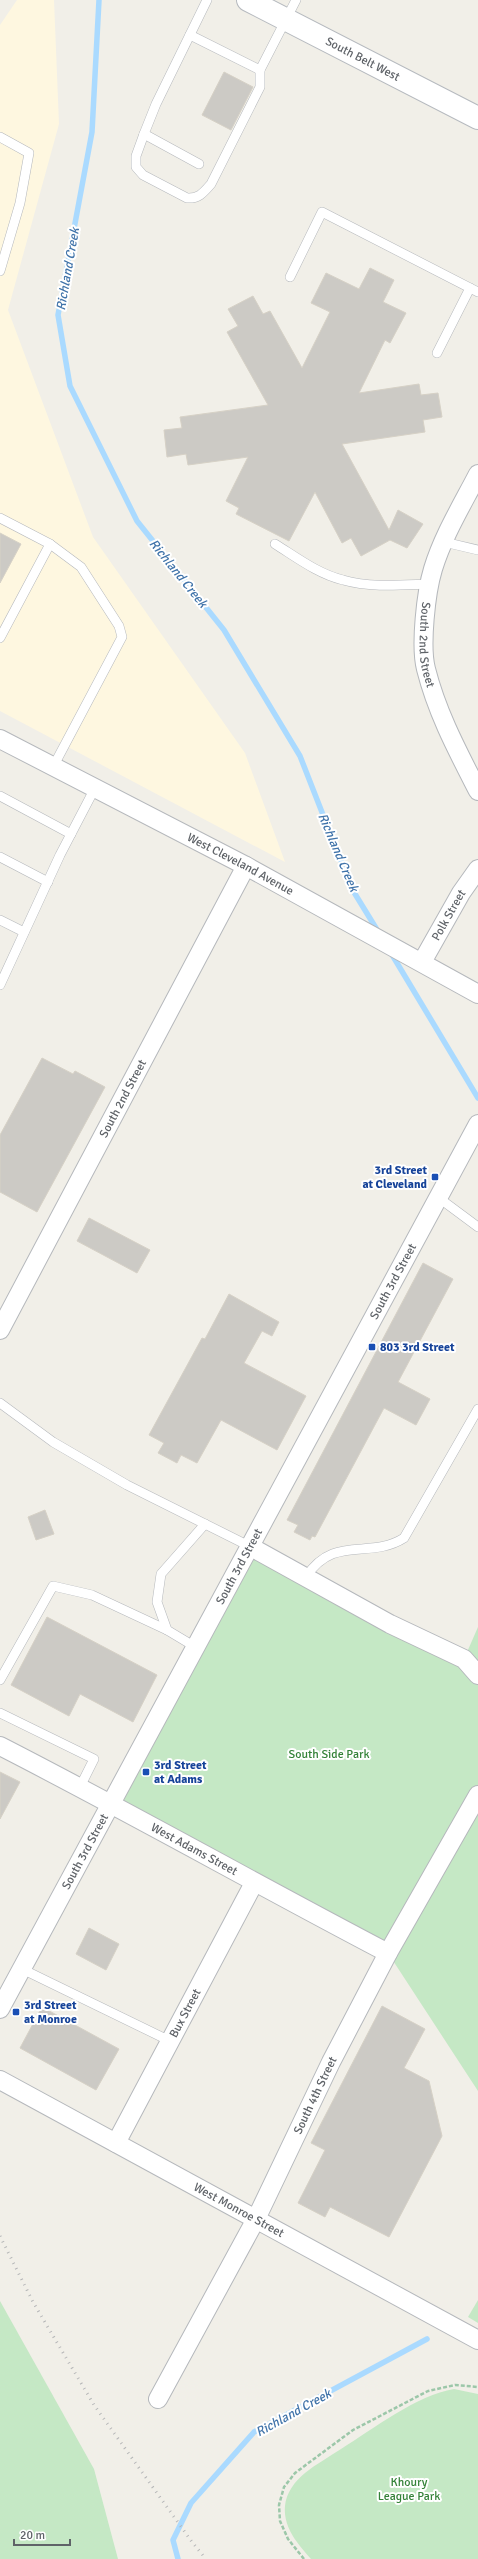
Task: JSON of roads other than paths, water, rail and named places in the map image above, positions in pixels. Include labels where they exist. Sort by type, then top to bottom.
[{"type":"main road","name":"South Belt West","points":[[248,0],[478,118]]},
{"type":"street","name":"South 2nd Street","points":[[478,474],[444,542],[433,569],[424,610],[425,667],[445,726],[478,791]]},
{"type":"street","name":"West Cleveland Avenue","points":[[0,739],[246,866],[419,960],[478,994]]},
{"type":"street","name":"South 2nd Street","points":[[0,1330],[246,866]]},
{"type":"street","name":"Polk Street","points":[[419,960],[478,869]]},
{"type":"street","name":"South 3rd Street","points":[[0,2009],[111,1803],[197,1648],[476,1128]]},
{"type":"street","points":[[251,1547],[390,1624],[464,1659],[478,1675]]},
{"type":"street","name":"West Adams Street","points":[[0,1746],[111,1803],[254,1883],[388,1953]]},
{"type":"street","name":"South 4th Street","points":[[158,2400],[256,2219],[331,2062],[388,1953],[478,1795]]},
{"type":"street","name":"Bux Street","points":[[116,2143],[254,1883]]},
{"type":"street","name":"West Monroe Street","points":[[0,2080],[478,2340]]},
{"type":"lane","points":[[207,0],[156,104],[136,156],[136,167],[143,175],[187,198],[194,198],[201,195],[211,184],[260,87],[260,70],[296,0]]},
{"type":"lane","points":[[190,35],[260,70]]},
{"type":"lane","points":[[144,134],[199,164]]},
{"type":"lane","points":[[0,136],[29,153],[20,203],[0,271]]},
{"type":"lane","points":[[290,277],[322,212],[474,290],[437,353]]},
{"type":"lane","points":[[0,518],[50,544],[81,567],[119,626],[122,637],[53,767]]},
{"type":"lane","points":[[444,542],[478,550]]},
{"type":"lane","points":[[0,638],[50,544]]},
{"type":"lane","points":[[275,544],[324,574],[343,581],[374,585],[430,584]]},
{"type":"lane","points":[[0,985],[71,834],[95,788]]},
{"type":"lane","points":[[0,796],[71,834]]},
{"type":"lane","points":[[0,857],[48,882]]},
{"type":"lane","points":[[0,920],[24,932]]},
{"type":"lane","points":[[439,1198],[478,1227]]},
{"type":"lane","points":[[0,1403],[53,1442],[127,1485],[251,1547]]},
{"type":"lane","points":[[306,1577],[315,1563],[334,1552],[395,1544],[404,1538],[478,1409]]},
{"type":"lane","points":[[167,1630],[157,1602],[161,1574],[206,1524]]},
{"type":"lane","points":[[0,1680],[53,1586],[92,1595],[167,1630],[197,1648]]},
{"type":"lane","points":[[0,1713],[94,1759],[80,1787]]},
{"type":"lane","points":[[22,1969],[170,2041]]},
{"type":"waterway","name":"Richland Creek","points":[[99,0],[92,132],[58,315],[70,386],[137,521],[224,630],[300,756],[352,889],[379,933]]},
{"type":"waterway","name":"Richland Creek","points":[[391,953],[478,1098]]},
{"type":"waterway","name":"Richland Creek","points":[[178,2559],[173,2540],[191,2503],[254,2432],[427,2339]]},
{"type":"railway","points":[[0,2236],[33,2302],[94,2405],[192,2542],[206,2559]]},
{"type":"place","name":"3rd Street at Cleveland","points":[[435,1177]]},
{"type":"place","name":"803 3rd Street","points":[[372,1347]]},
{"type":"place","name":"3rd Street at Adams","points":[[146,1772]]},
{"type":"place","name":"3rd Street at Monroe","points":[[16,2012]]},
{"type":"park label","name":"South Side Park","points":[[329,1754]]},
{"type":"park label","name":"Khoury League Park","points":[[409,2489]]}]
